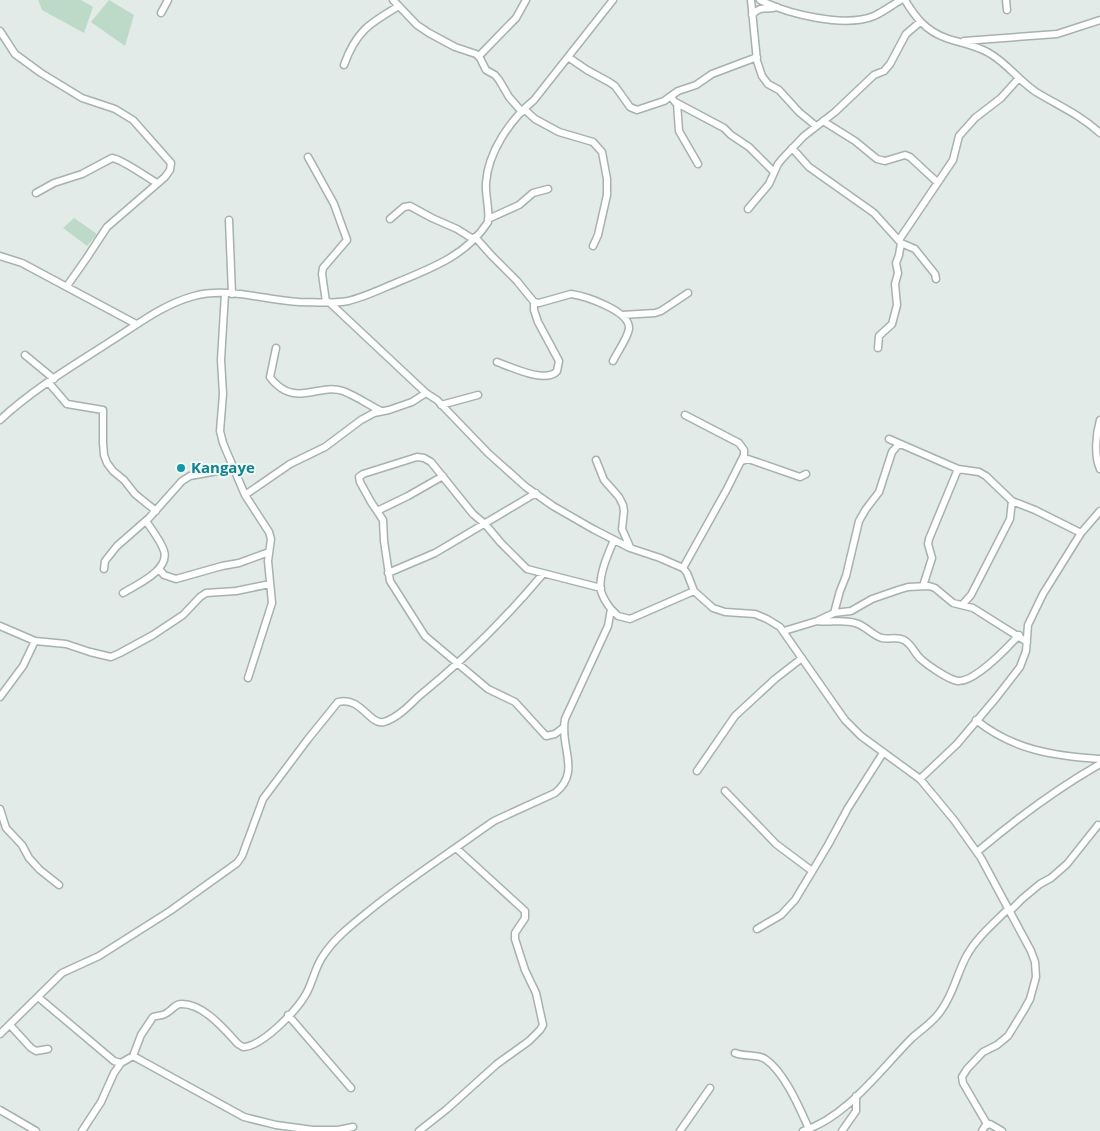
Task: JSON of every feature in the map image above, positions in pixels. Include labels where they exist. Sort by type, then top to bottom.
[{"type":"street","points":[[161,12],[168,0]]},
{"type":"street","points":[[393,0],[429,33],[454,47],[478,56],[483,65],[499,80],[508,97],[535,119],[559,132],[593,142],[602,152],[607,178],[607,195],[598,235],[593,246]]},
{"type":"street","points":[[478,56],[516,18],[526,0]]},
{"type":"street","points":[[0,420],[13,408],[51,381],[136,324],[170,304],[193,296],[228,293],[297,302],[347,301],[431,269],[458,253],[485,227],[488,219],[486,184],[488,172],[504,133],[534,100],[613,0]]},
{"type":"street","points":[[751,0],[758,65],[765,81],[779,90],[798,112],[816,126]]},
{"type":"street","points":[[760,0],[809,16],[854,20],[873,16],[901,0]]},
{"type":"street","points":[[905,0],[920,22],[944,37],[961,41],[991,54],[1036,91],[1072,111],[1100,133]]},
{"type":"street","points":[[1006,0],[1006,10]]},
{"type":"street","points":[[344,65],[359,34],[376,20],[399,6]]},
{"type":"street","points":[[752,15],[761,8],[773,9],[778,7]]},
{"type":"street","points":[[961,41],[1057,34],[1100,20]]},
{"type":"street","points":[[748,209],[769,184],[778,164],[792,148],[862,88],[874,75],[884,71],[890,64],[906,34],[920,22]]},
{"type":"street","points":[[0,31],[16,54],[42,73],[82,98],[110,106],[124,113],[133,120],[171,163],[168,173],[107,227],[66,286]]},
{"type":"street","points":[[568,57],[615,86],[633,110],[641,110],[671,97],[678,91],[696,85],[712,74],[757,56]]},
{"type":"street","points":[[878,348],[879,336],[892,324],[897,306],[895,284],[898,273],[896,263],[899,255],[900,241],[953,160],[959,136],[975,118],[993,106],[1015,85],[1019,78]]},
{"type":"street","points":[[671,97],[677,103],[724,128],[749,147],[774,172]]},
{"type":"street","points":[[677,103],[679,131],[698,164]]},
{"type":"street","points":[[823,121],[856,141],[877,159],[885,161],[905,155],[910,157],[937,182]]},
{"type":"street","points":[[792,148],[810,167],[874,213],[900,241],[915,249],[936,279]]},
{"type":"street","points":[[308,157],[334,204],[347,240],[323,268],[322,274],[327,302],[426,394],[442,405],[482,447],[536,493],[593,530],[630,548],[683,568],[694,591],[713,608],[725,612],[755,614],[767,619],[784,631],[845,720],[861,736],[920,779],[954,820],[977,852],[1031,951],[1035,962],[1036,977],[1030,999],[1008,1036],[997,1045],[983,1052],[962,1077],[963,1083],[987,1124]]},
{"type":"street","points":[[36,193],[54,183],[82,174],[112,158],[124,162],[157,183]]},
{"type":"street","points":[[488,219],[519,206],[533,193],[548,189]]},
{"type":"street","points":[[390,219],[404,207],[410,206],[474,238],[517,280],[534,302],[534,310],[538,322],[558,361],[557,371],[550,377],[541,376],[497,362]]},
{"type":"street","points":[[229,220],[228,293],[221,360],[223,394],[220,431],[245,495],[269,532],[271,539],[269,552],[272,603],[248,678]]},
{"type":"street","points":[[0,256],[22,263],[136,324]]},
{"type":"street","points":[[622,314],[654,313],[688,293]]},
{"type":"street","points":[[534,302],[539,303],[571,294],[603,304],[622,314],[627,320],[629,328],[613,361]]},
{"type":"street","points":[[276,348],[270,377],[272,382],[285,391],[299,395],[321,390],[342,391],[381,411]]},
{"type":"street","points":[[25,355],[51,381],[67,404],[103,410],[103,444],[107,463],[112,471],[156,511]]},
{"type":"street","points":[[245,495],[290,464],[325,447],[361,420],[374,413],[412,402],[426,394]]},
{"type":"street","points":[[442,405],[478,395]]},
{"type":"street","points":[[683,568],[742,461],[744,450],[739,443],[685,415]]},
{"type":"street","points":[[1100,420],[1097,442],[1098,465],[1100,469]]},
{"type":"street","points":[[889,439],[958,469],[979,472],[986,476],[1012,501],[1080,533]]},
{"type":"street","points":[[834,613],[860,521],[866,509],[879,492],[892,452],[899,444]]},
{"type":"street","points":[[564,727],[555,734],[546,736],[515,702],[488,689],[424,636],[418,624],[392,587],[388,573],[382,520],[370,502],[359,477],[362,474],[417,457],[424,458],[431,462],[473,514],[485,524],[527,569],[601,588]]},
{"type":"street","points":[[596,460],[604,480],[623,504],[622,529],[630,548]]},
{"type":"street","points":[[742,461],[754,461],[800,478],[806,474]]},
{"type":"street","points":[[104,569],[105,560],[111,553],[156,511],[182,481],[190,476],[234,468]]},
{"type":"street","points":[[923,586],[932,558],[928,544],[929,539],[958,469]]},
{"type":"street","points":[[377,511],[443,476]]},
{"type":"street","points":[[388,573],[435,553],[536,493]]},
{"type":"street","points":[[963,604],[971,595],[1010,519],[1012,501]]},
{"type":"street","points":[[920,779],[950,751],[1020,667],[1026,651],[1028,625],[1043,594],[1080,533],[1100,510]]},
{"type":"street","points":[[123,593],[159,569],[164,561],[164,550],[146,521]]},
{"type":"street","points":[[614,540],[605,563],[601,588],[602,594],[611,609],[618,616],[630,619],[694,591]]},
{"type":"street","points":[[159,569],[164,575],[176,579],[244,562],[269,552]]},
{"type":"street","points":[[0,1034],[62,973],[99,956],[170,911],[237,863],[242,856],[266,795],[338,702],[351,701],[377,722],[384,722],[408,706],[487,636],[543,574]]},
{"type":"street","points":[[0,626],[35,641],[66,644],[90,652],[112,656],[120,654],[153,635],[183,615],[200,596],[206,593],[236,591],[270,584]]},
{"type":"street","points":[[784,631],[817,621],[834,613],[851,611],[872,599],[898,590],[923,586],[935,588],[953,603],[973,608],[1019,635],[1027,642]]},
{"type":"street","points":[[971,595],[973,608]]},
{"type":"street","points":[[82,1131],[101,1102],[114,1073],[121,1063],[134,1056],[141,1035],[149,1021],[154,1017],[167,1014],[178,1004],[186,1004],[209,1015],[243,1047],[256,1044],[288,1016],[306,994],[323,956],[348,928],[398,887],[494,821],[555,793],[562,787],[566,781],[569,764],[564,727],[565,719],[608,626],[611,609]]},
{"type":"street","points":[[817,621],[855,622],[879,637],[896,638],[905,641],[914,648],[921,660],[956,681],[962,681],[992,663],[1019,635]]},
{"type":"street","points":[[0,697],[23,666],[35,641]]},
{"type":"street","points":[[696,771],[735,716],[775,679],[802,658]]},
{"type":"street","points":[[976,720],[1004,739],[1035,751],[1100,759]]},
{"type":"street","points":[[756,929],[781,915],[795,900],[863,782],[883,753]]},
{"type":"street","points":[[977,852],[1013,822],[1052,794],[1100,764]]},
{"type":"street","points":[[724,791],[776,844],[812,871]]},
{"type":"street","points":[[0,809],[6,828],[22,845],[29,858],[40,870],[59,885]]},
{"type":"street","points":[[735,1053],[743,1056],[764,1058],[769,1062],[790,1089],[806,1130],[830,1118],[856,1096],[913,1037],[941,1012],[950,997],[967,955],[977,939],[1040,884],[1052,878],[1067,864],[1098,825]]},
{"type":"street","points":[[419,1131],[447,1109],[497,1064],[533,1037],[543,1025],[536,994],[515,939],[516,933],[525,918],[525,911],[456,848]]},
{"type":"street","points":[[38,997],[114,1061],[121,1063]]},
{"type":"street","points":[[288,1016],[351,1088]]},
{"type":"street","points":[[10,1025],[31,1048],[36,1051],[48,1048]]},
{"type":"street","points":[[134,1056],[244,1117],[312,1130],[338,1130],[353,1127]]},
{"type":"street","points":[[680,1131],[710,1088]]},
{"type":"street","points":[[842,1131],[856,1111],[856,1096]]},
{"type":"street","points":[[0,1110],[36,1131]]},
{"type":"street","points":[[982,1131],[987,1124]]},
{"type":"street","points":[[987,1124],[992,1124],[1002,1131]]},
{"type":"green space","points":[[38,0],[81,0],[93,7],[84,33],[42,10]]},
{"type":"green space","points":[[109,0],[134,15],[125,46],[91,22]]},
{"type":"green space","points":[[74,218],[97,234],[87,246],[63,228]]},
{"type":"place","name":"Kangaye","points":[[181,468]]}]
